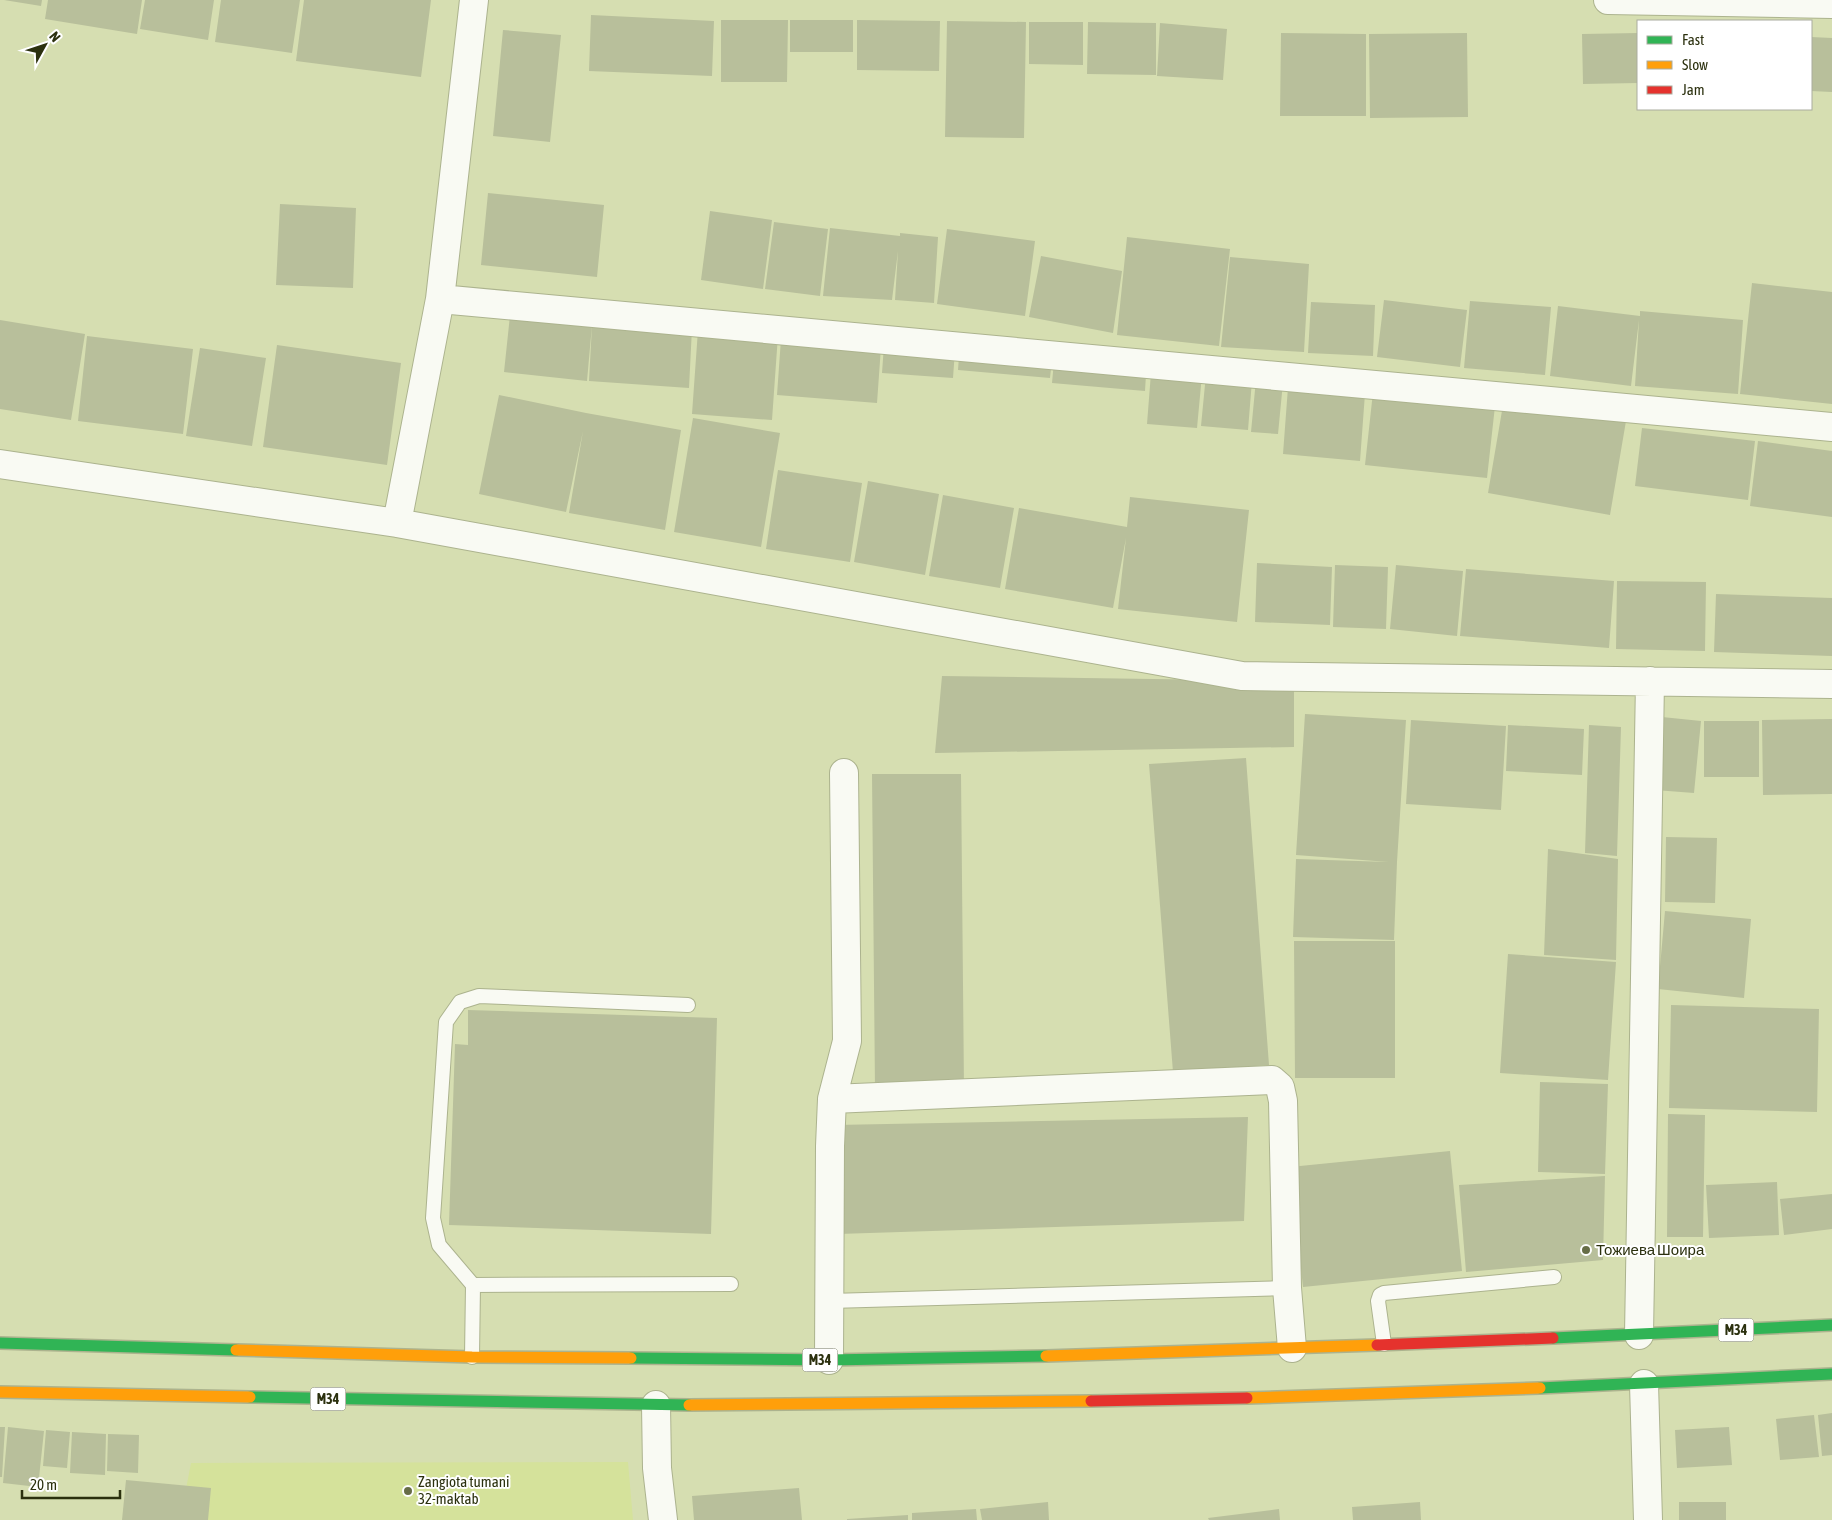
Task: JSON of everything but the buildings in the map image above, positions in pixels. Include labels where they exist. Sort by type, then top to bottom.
[{"type":"main road","name":"M34","points":[[0,1343],[472,1357],[830,1360],[1059,1356],[1639,1336],[1832,1325]]},
{"type":"main road","name":"M34","points":[[0,1392],[656,1405],[1146,1401],[1644,1384],[1832,1374]]},
{"type":"street","points":[[397,523],[440,299],[474,0]]},
{"type":"street","points":[[1608,0],[1832,4]]},
{"type":"street","points":[[440,299],[1832,427]]},
{"type":"street","points":[[0,464],[397,523],[1242,676],[1832,684]]},
{"type":"street","points":[[1639,1336],[1650,681]]},
{"type":"street","points":[[830,1360],[830,1146],[832,1099],[847,1041],[844,773]]},
{"type":"street","points":[[832,1099],[1272,1080],[1280,1086],[1283,1101],[1288,1288],[1292,1348]]},
{"type":"street","points":[[1644,1384],[1648,1520]]},
{"type":"street","points":[[656,1405],[657,1468],[662,1520]]},
{"type":"lane","points":[[472,1357],[473,1285],[439,1245],[433,1218],[446,1022],[460,1002],[479,996],[688,1004]]},
{"type":"lane","points":[[1384,1344],[1378,1301],[1380,1295],[1384,1293],[1554,1277]]},
{"type":"lane","points":[[473,1285],[731,1284]]},
{"type":"lane","points":[[830,1301],[1288,1288]]},
{"type":"shaded area","name":"Zangiota tumani 32-maktab","points":[[628,1462],[633,1520],[180,1520],[191,1463]]},
{"type":"traffic: fast","points":[[1553,1338],[1832,1325]]},
{"type":"traffic: fast","points":[[0,1343],[236,1350]]},
{"type":"traffic: fast","points":[[631,1358],[829,1360],[1046,1356]]},
{"type":"traffic: fast","points":[[1540,1388],[1832,1374]]},
{"type":"traffic: fast","points":[[250,1397],[689,1405]]},
{"type":"traffic: slow","points":[[1046,1356],[1377,1345]]},
{"type":"traffic: slow","points":[[236,1350],[472,1357],[631,1358]]},
{"type":"traffic: slow","points":[[1247,1398],[1540,1388]]},
{"type":"traffic: slow","points":[[0,1392],[250,1397]]},
{"type":"traffic: slow","points":[[689,1405],[1091,1401]]},
{"type":"traffic: jam","points":[[1377,1345],[1553,1338]]},
{"type":"traffic: jam","points":[[1091,1401],[1247,1398]]},
{"type":"place","name":"Тожиева Шоира","points":[[1586,1250]]},
{"type":"place","name":"Zangiota tumani 32-maktab","points":[[408,1491]]}]
